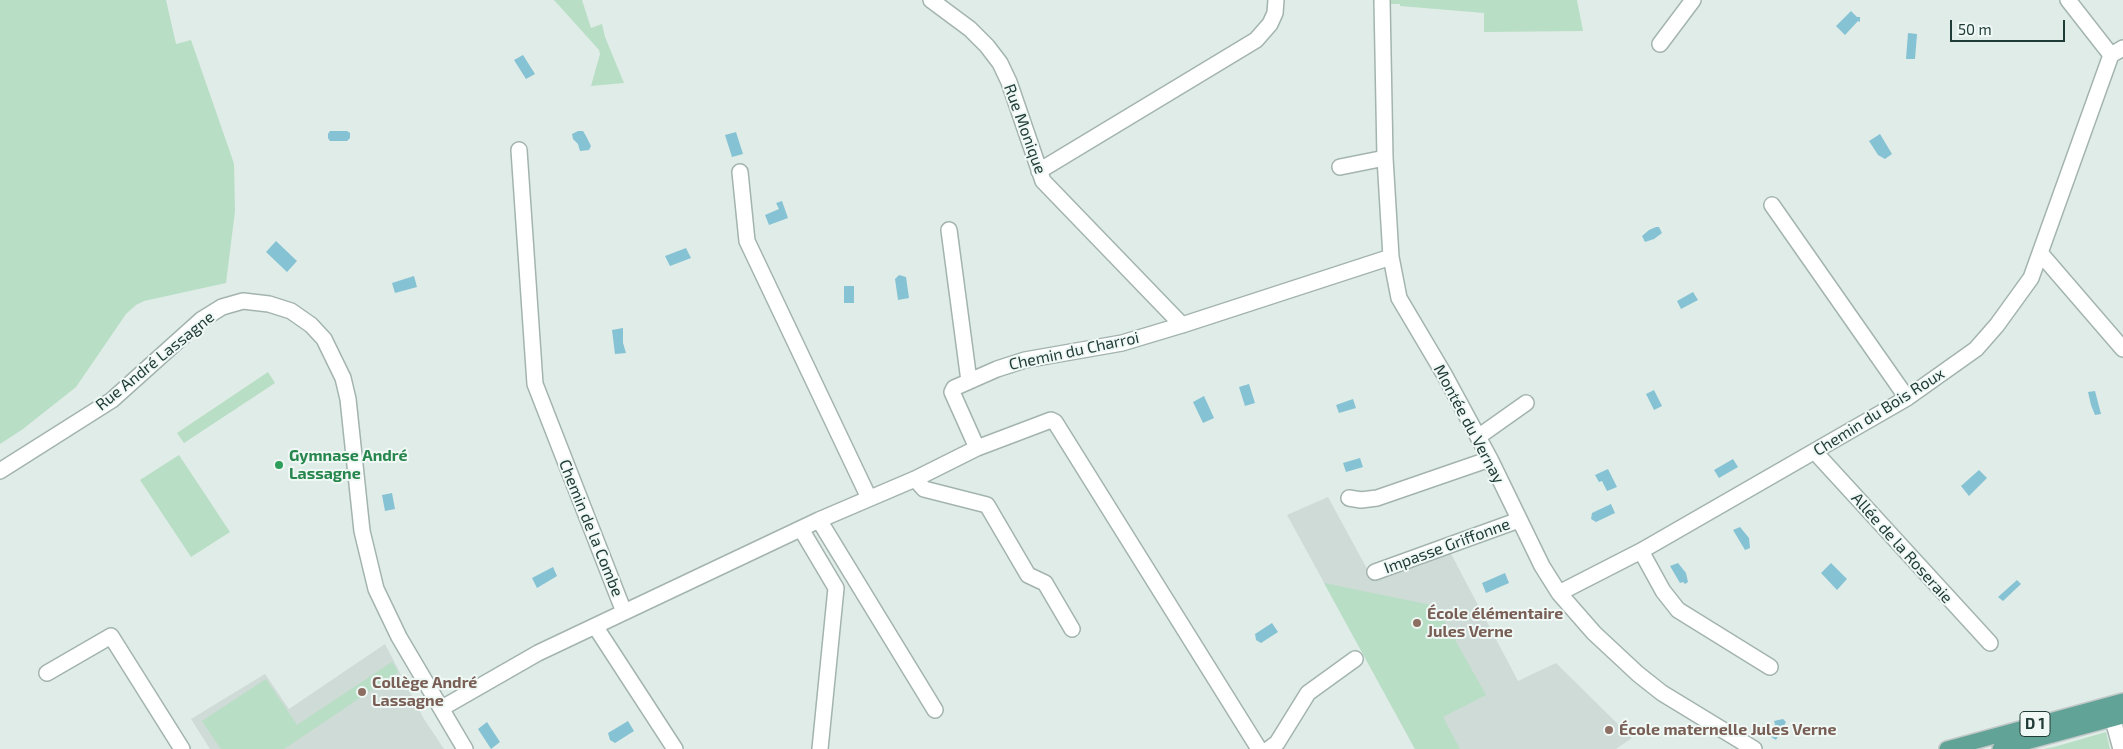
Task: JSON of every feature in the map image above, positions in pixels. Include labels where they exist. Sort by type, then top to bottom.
[{"type":"main road","name":"D 1","points":[[1947,749],[2123,701]]},
{"type":"main road","name":"D 1","points":[[2000,749],[2120,715]]},
{"type":"street","name":"Rue Monique","points":[[931,0],[970,28],[1000,63],[1009,82],[1043,181],[1182,325]]},
{"type":"street","points":[[1039,171],[1256,40],[1270,24],[1275,13],[1276,0]]},
{"type":"street","name":"Montée du Vernay","points":[[1382,0],[1385,158],[1391,257],[1399,298],[1490,459],[1518,520],[1542,566],[1559,593],[1594,633],[1638,674],[1662,693],[1754,749]]},
{"type":"street","points":[[1660,44],[1693,0]]},
{"type":"street","points":[[2068,0],[2117,51]]},
{"type":"street","name":"Chemin du Bois Roux","points":[[1559,593],[1641,551],[1815,452],[1907,398],[1976,349],[2002,319],[2031,278],[2117,51]]},
{"type":"street","name":"Chemin de la Combe","points":[[519,150],[535,384],[624,612],[977,448]]},
{"type":"street","points":[[1340,167],[1385,158]]},
{"type":"street","points":[[740,172],[747,241],[869,498]]},
{"type":"street","points":[[1772,204],[1907,398]]},
{"type":"street","points":[[950,230],[969,381]]},
{"type":"street","points":[[2041,254],[2123,349]]},
{"type":"street","name":"Chemin du Charroi","points":[[977,448],[952,395],[954,388],[969,381],[1025,360],[1122,342],[1182,325],[1391,257]]},
{"type":"street","name":"Rue André Lassagne","points":[[0,471],[112,400],[201,320],[222,307],[243,301],[268,304],[291,311],[312,325],[324,339],[344,378],[348,399],[362,531],[376,589],[399,637],[465,749]]},
{"type":"street","points":[[1478,437],[1526,403]]},
{"type":"street","points":[[977,448],[1051,420],[1055,422],[1259,749]]},
{"type":"street","name":"Allée de la Roseraie","points":[[1815,452],[1990,643]]},
{"type":"street","points":[[1349,498],[1361,500],[1377,498],[1490,459]]},
{"type":"street","points":[[915,478],[924,489],[987,505],[1028,575],[1045,584],[1072,629]]},
{"type":"street","points":[[820,520],[935,710]]},
{"type":"street","name":"Impasse Griffonne","points":[[1375,572],[1518,520]]},
{"type":"street","points":[[802,529],[836,588],[820,749]]},
{"type":"street","points":[[1641,551],[1662,592],[1678,610],[1770,667]]},
{"type":"street","points":[[442,708],[538,653],[624,612]]},
{"type":"street","points":[[595,626],[675,749]]},
{"type":"street","points":[[47,674],[111,636],[182,749]]},
{"type":"street","points":[[1269,749],[1277,742],[1308,693],[1354,659]]},
{"type":"street","points":[[1972,749],[2120,715],[2121,749]]},
{"type":"shaded area","name":"École élémentaire Jules Verne","points":[[1328,497],[1372,578],[1449,550],[1518,681],[1556,663],[1632,738],[1616,749],[1415,749],[1287,515]]},
{"type":"shaded area","name":"Collège André Lassagne","points":[[385,644],[424,719],[444,749],[210,749],[191,719],[265,674],[289,709]]},
{"type":"green space","points":[[0,0],[166,0],[176,44],[191,40],[234,164],[235,211],[226,283],[144,301],[136,305],[126,314],[76,387],[23,429],[0,444]]},
{"type":"green space","points":[[554,0],[582,0],[591,28],[602,24],[605,37],[624,83],[591,86],[600,54],[599,50]]},
{"type":"green space","points":[[1390,0],[1577,0],[1583,31],[1484,32],[1484,13],[1400,6],[1400,4],[1388,4]]},
{"type":"green space","points":[[268,372],[275,383],[184,443],[177,433]]},
{"type":"green space","points":[[179,455],[230,532],[191,557],[140,480]]},
{"type":"green space","points":[[1324,583],[1436,606],[1486,695],[1443,717],[1460,749],[1415,749]]},
{"type":"green space","points":[[392,662],[398,672],[284,749],[221,749],[202,721],[266,679],[297,725]]},
{"type":"green space","points":[[2106,732],[2110,749],[2043,749],[2054,747]]},
{"type":"water","points":[[1851,11],[1857,17],[1860,17],[1860,22],[1858,21],[1845,35],[1836,26]]},
{"type":"water","points":[[1908,33],[1917,34],[1915,59],[1906,59]]},
{"type":"water","points":[[523,55],[535,74],[526,79],[514,60]]},
{"type":"water","points":[[330,131],[347,131],[350,133],[350,138],[347,141],[330,141],[328,134]]},
{"type":"water","points":[[583,131],[586,136],[591,146],[589,150],[580,151],[578,144],[573,139],[572,134]]},
{"type":"water","points":[[736,132],[743,154],[732,157],[725,135]]},
{"type":"water","points":[[1880,134],[1892,154],[1885,159],[1878,155],[1869,141]]},
{"type":"water","points":[[782,201],[788,218],[769,225],[765,215],[779,209],[776,203]]},
{"type":"water","points":[[1659,227],[1662,233],[1654,239],[1645,242],[1642,236]]},
{"type":"water","points":[[276,241],[297,261],[287,272],[266,252]]},
{"type":"water","points":[[686,248],[691,258],[670,266],[665,256]]},
{"type":"water","points":[[899,275],[906,277],[909,298],[898,300],[895,279]]},
{"type":"water","points":[[414,276],[417,287],[395,293],[392,283]]},
{"type":"water","points":[[844,286],[854,286],[854,303],[844,303]]},
{"type":"water","points":[[1693,292],[1698,300],[1681,309],[1677,301]]},
{"type":"water","points":[[623,328],[623,343],[626,353],[615,354],[612,330]]},
{"type":"water","points":[[1249,384],[1255,403],[1245,406],[1239,387]]},
{"type":"water","points":[[1654,390],[1662,406],[1654,410],[1646,394]]},
{"type":"water","points":[[2095,391],[2101,414],[2095,415],[2088,392]]},
{"type":"water","points":[[1204,396],[1214,418],[1203,423],[1193,402]]},
{"type":"water","points":[[1353,399],[1356,408],[1339,413],[1336,405]]},
{"type":"water","points":[[1360,458],[1363,467],[1346,472],[1343,463]]},
{"type":"water","points":[[1733,459],[1738,467],[1719,478],[1714,470]]},
{"type":"water","points":[[1608,469],[1617,487],[1607,491],[1602,481],[1599,482],[1595,475]]},
{"type":"water","points":[[1979,470],[1987,478],[1969,496],[1961,486]]},
{"type":"water","points":[[392,493],[395,509],[385,511],[382,495]]},
{"type":"water","points":[[1611,504],[1615,513],[1596,522],[1591,519],[1592,513]]},
{"type":"water","points":[[1740,527],[1749,538],[1750,548],[1745,550],[1733,530]]},
{"type":"water","points":[[1678,563],[1686,573],[1688,582],[1685,584],[1683,582],[1680,583],[1670,566]]},
{"type":"water","points":[[1831,563],[1847,579],[1837,590],[1821,573]]},
{"type":"water","points":[[553,567],[557,576],[537,588],[532,578]]},
{"type":"water","points":[[1505,573],[1509,583],[1486,593],[1482,583]]},
{"type":"water","points":[[2017,580],[2021,584],[2003,601],[1998,597]]},
{"type":"water","points":[[1272,623],[1278,632],[1261,643],[1256,640],[1255,634]]},
{"type":"water","points":[[1783,719],[1786,722],[1776,740],[1768,735],[1775,724],[1774,721]]},
{"type":"water","points":[[628,721],[634,731],[615,743],[610,740],[608,733]]},
{"type":"water","points":[[487,722],[500,742],[491,749],[478,729]]},
{"type":"place","name":"Gymnase André Lassagne","points":[[279,465]]},
{"type":"place","name":"École élémentaire Jules Verne","points":[[1417,623]]},
{"type":"place","name":"Collège André Lassagne","points":[[362,692]]},
{"type":"place","name":"École maternelle Jules Verne","points":[[1609,730]]}]
